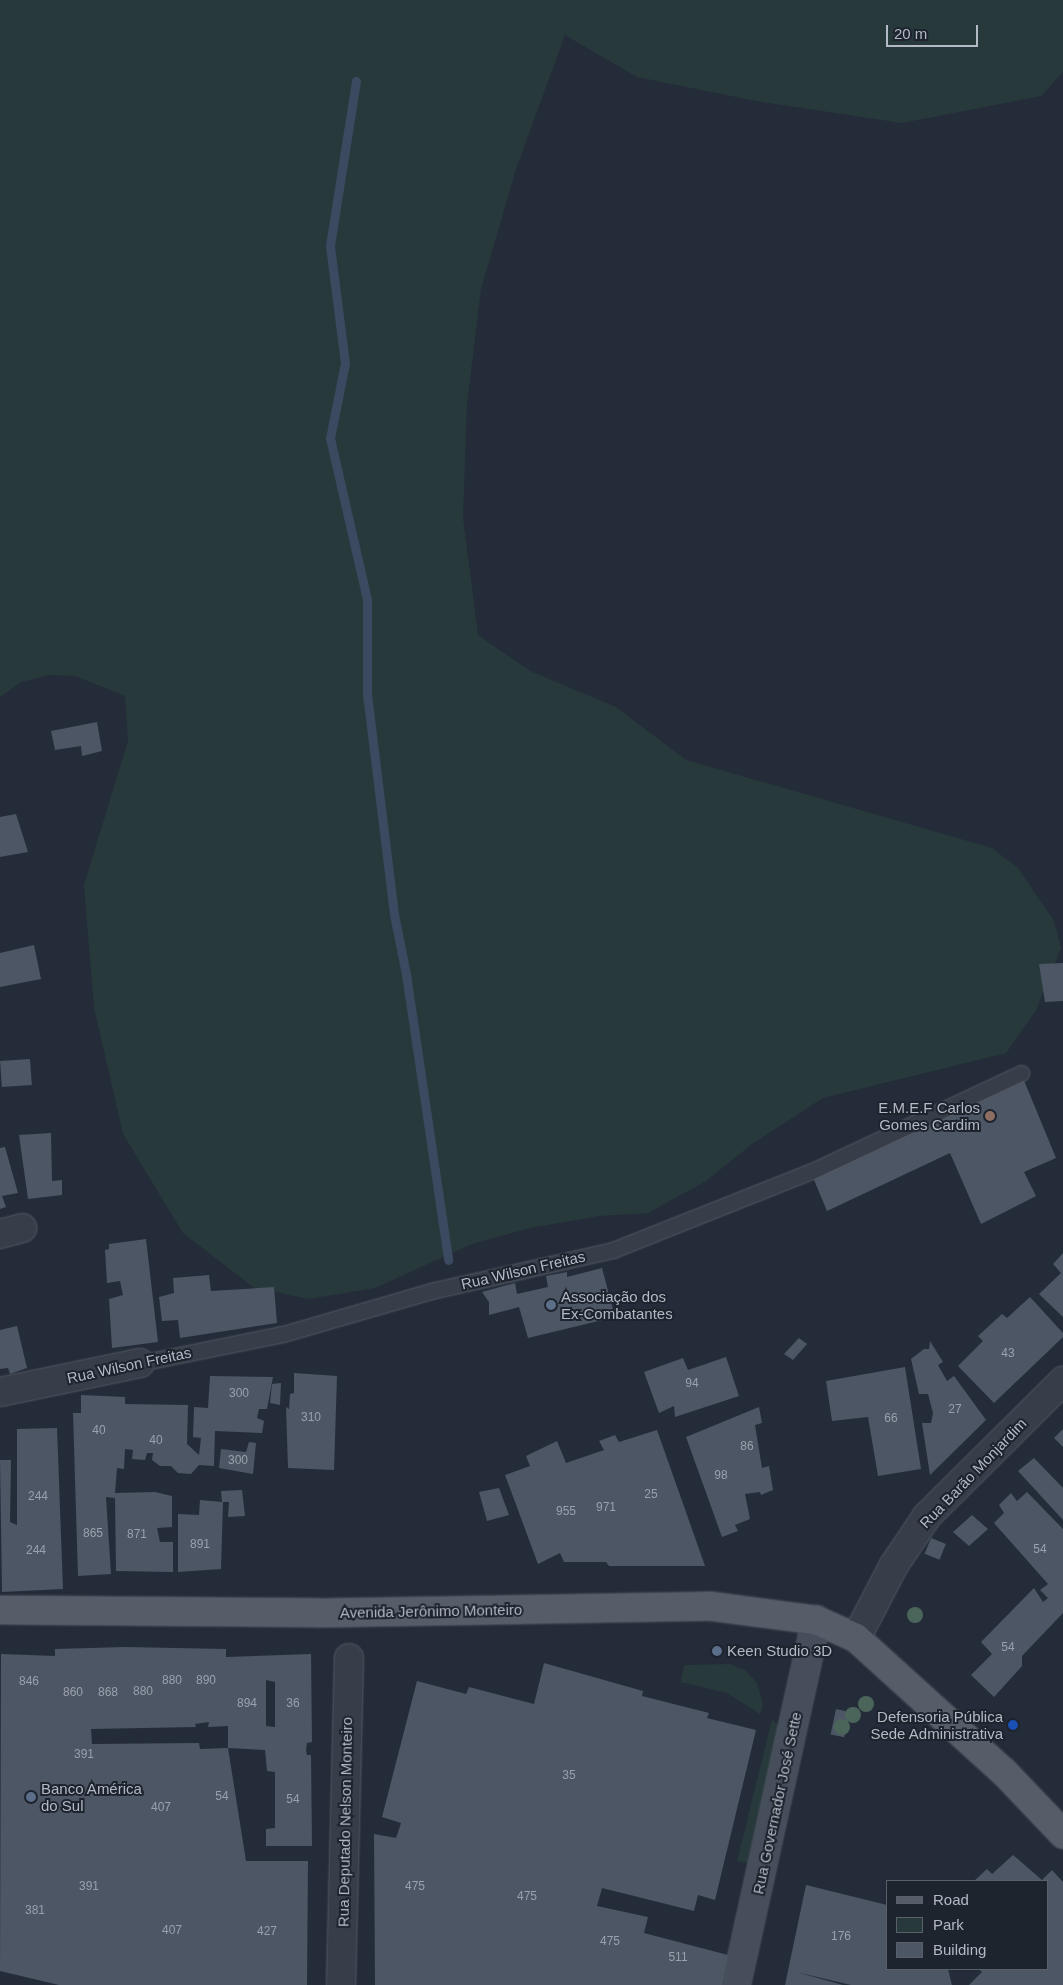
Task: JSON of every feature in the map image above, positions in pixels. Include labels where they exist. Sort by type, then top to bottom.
[{"type":"main road","name":"Avenida Jerônimo Monteiro","points":[[0,1610],[320,1613],[709,1606],[816,1620],[856,1638],[1004,1772],[1063,1834]]},
{"type":"main road","name":"Rua Governador José Sette","points":[[736,1985],[816,1620]]},
{"type":"street","name":"Rua Wilson Freitas","points":[[0,1392],[140,1362]]},
{"type":"street","name":"Rua Barão Monjardim","points":[[856,1638],[894,1565],[927,1516],[1063,1381]]},
{"type":"street","name":"Rua Deputado Nelson Monteiro","points":[[341,1985],[349,1658]]},
{"type":"lane","name":"Rua Wilson Freitas","points":[[140,1362],[283,1334],[430,1292],[613,1250],[812,1170],[1021,1073]]},
{"type":"green space","points":[[0,0],[1063,0],[1063,72],[1041,96],[902,123],[756,101],[637,77],[565,35],[516,169],[481,289],[467,404],[463,518],[478,635],[530,671],[616,707],[686,760],[992,848],[1018,868],[1054,921],[1061,948],[1036,1010],[1006,1053],[823,1098],[752,1144],[706,1181],[648,1213],[599,1216],[530,1228],[472,1244],[375,1288],[308,1299],[253,1287],[183,1233],[123,1134],[94,1007],[84,885],[128,741],[125,696],[75,676],[49,675],[21,682],[0,697]]},
{"type":"green space","points":[[730,1664],[746,1671],[757,1683],[763,1705],[760,1714],[727,1693],[681,1682],[684,1665]]},
{"type":"green space","points":[[772,1720],[779,1725],[747,1863],[737,1861]]},
{"type":"building","points":[[97,722],[102,751],[82,756],[81,746],[55,750],[51,731]]},
{"type":"building","points":[[16,814],[28,852],[0,857],[0,817]]},
{"type":"building","points":[[34,945],[41,979],[0,987],[0,953]]},
{"type":"building","points":[[1063,963],[1063,1001],[1045,1002],[1039,964]]},
{"type":"building","points":[[30,1059],[32,1085],[2,1087],[0,1061]]},
{"type":"building","name":"E.M.E.F Carlos Gomes Cardim","points":[[1023,1078],[1056,1158],[1024,1172],[1036,1196],[981,1224],[950,1153],[827,1211],[812,1175]]},
{"type":"building","points":[[51,1133],[52,1181],[62,1180],[62,1195],[28,1199],[19,1135]]},
{"type":"building","points":[[5,1147],[18,1193],[2,1196],[6,1207],[0,1209],[0,1148]]},
{"type":"building","points":[[146,1239],[158,1342],[112,1348],[109,1299],[123,1295],[120,1281],[107,1283],[105,1250],[109,1249],[109,1244]]},
{"type":"building","points":[[1063,1253],[1063,1317],[1039,1294],[1061,1273],[1053,1264]]},
{"type":"building","name":"Associação dos Ex-Combatantes","points":[[602,1268],[615,1317],[528,1338],[519,1307],[489,1315],[489,1302],[482,1292],[515,1283],[517,1294],[548,1287],[546,1276],[567,1272],[567,1277]]},
{"type":"building","points":[[209,1275],[211,1291],[274,1287],[277,1323],[180,1338],[178,1320],[162,1321],[159,1297],[174,1293],[173,1278]]},
{"type":"building","points":[[1030,1297],[1063,1333],[1063,1337],[994,1403],[958,1366],[983,1341],[978,1336],[1002,1314],[1007,1318]]},
{"type":"building","points":[[17,1326],[27,1368],[10,1374],[8,1368],[0,1369],[0,1330]]},
{"type":"building","points":[[799,1338],[807,1344],[793,1360],[784,1354]]},
{"type":"building","points":[[930,1341],[943,1362],[938,1365],[947,1381],[954,1376],[986,1420],[930,1475],[922,1423],[931,1423],[933,1413],[928,1394],[919,1394],[911,1359],[924,1349],[929,1349]]},
{"type":"building","points":[[726,1357],[739,1396],[675,1417],[674,1406],[659,1413],[644,1372],[683,1358],[688,1370]]},
{"type":"building","points":[[905,1367],[921,1469],[878,1476],[868,1417],[832,1421],[826,1381]]},
{"type":"building","points":[[294,1373],[337,1376],[334,1470],[288,1468],[286,1407],[289,1409],[290,1394],[294,1393]]},
{"type":"building","points":[[210,1376],[273,1377],[267,1409],[259,1409],[257,1418],[264,1421],[262,1433],[215,1431],[214,1466],[199,1465],[191,1474],[178,1473],[171,1466],[160,1466],[152,1460],[153,1453],[147,1453],[145,1460],[132,1459],[133,1450],[125,1449],[124,1469],[117,1468],[115,1493],[155,1492],[172,1496],[172,1527],[157,1528],[160,1542],[173,1542],[173,1572],[116,1571],[115,1498],[106,1497],[111,1574],[78,1576],[73,1413],[81,1413],[81,1395],[125,1397],[125,1404],[188,1405],[187,1444],[199,1455],[201,1438],[193,1437],[194,1407],[208,1408]]},
{"type":"building","points":[[281,1383],[280,1405],[270,1403],[272,1384]]},
{"type":"building","points":[[759,1407],[762,1423],[755,1425],[762,1468],[769,1466],[773,1490],[761,1495],[760,1492],[745,1494],[750,1519],[735,1525],[738,1531],[722,1537],[686,1437]]},
{"type":"building","points":[[57,1428],[63,1589],[2,1592],[0,1460],[11,1460],[10,1522],[17,1525],[17,1429]]},
{"type":"building","points":[[1063,1429],[1063,1447],[1054,1438]]},
{"type":"building","points":[[657,1430],[705,1566],[609,1566],[606,1562],[564,1562],[560,1553],[538,1564],[505,1475],[530,1466],[526,1456],[557,1441],[566,1463],[604,1450],[599,1441],[615,1435],[619,1442]]},
{"type":"building","points":[[249,1442],[256,1443],[253,1474],[219,1468],[221,1449],[246,1452]]},
{"type":"building","points":[[1034,1458],[1063,1488],[1063,1520],[1018,1471]]},
{"type":"building","points":[[499,1488],[509,1515],[487,1521],[479,1492]]},
{"type":"building","points":[[242,1490],[245,1516],[228,1517],[229,1502],[223,1502],[221,1569],[178,1572],[178,1514],[199,1515],[200,1500],[222,1502],[221,1491]]},
{"type":"building","points":[[1027,1492],[1063,1529],[1063,1613],[1022,1656],[1022,1666],[994,1697],[971,1675],[992,1654],[981,1642],[1034,1588],[1043,1602],[1048,1598],[1040,1590],[1048,1584],[994,1523],[1004,1513],[999,1505],[1011,1493],[1017,1501]]},
{"type":"building","points":[[972,1515],[988,1529],[969,1546],[953,1532]]},
{"type":"building","points":[[931,1538],[946,1544],[939,1560],[925,1554]]},
{"type":"building","points":[[125,1647],[226,1649],[226,1657],[311,1654],[312,1742],[307,1743],[306,1750],[307,1755],[311,1755],[312,1846],[266,1846],[266,1829],[275,1828],[275,1772],[267,1771],[265,1750],[228,1748],[246,1861],[308,1861],[307,1985],[59,1985],[0,1971],[1,1654],[55,1656],[55,1649]],"holes":[[[266,1680],[275,1682],[275,1727],[266,1726]],[[209,1722],[208,1727],[228,1726],[228,1748],[200,1749],[199,1743],[92,1744],[91,1729],[196,1727],[195,1724]]]},
{"type":"building","points":[[544,1663],[643,1691],[642,1696],[709,1713],[707,1718],[756,1730],[715,1900],[698,1895],[694,1911],[602,1888],[597,1906],[648,1917],[644,1933],[728,1955],[722,1985],[375,1985],[374,1834],[396,1838],[401,1823],[382,1817],[417,1681],[466,1694],[469,1687],[534,1704]]},
{"type":"building","points":[[836,1709],[850,1712],[844,1737],[831,1734]]},
{"type":"building","points":[[1013,1855],[1042,1880],[975,1880],[987,1869],[992,1874]]},
{"type":"building","points":[[1052,1870],[1063,1882],[1063,1985],[969,1985],[982,1972],[980,1970],[1048,1970],[1048,1880],[1042,1880]]},
{"type":"building","points":[[806,1885],[886,1905],[886,1970],[948,1970],[952,1985],[851,1985],[796,1972],[843,1985],[785,1985]]},
{"type":"waterway","points":[[356,81],[330,246],[345,363],[330,438],[367,599],[367,694],[394,914],[406,974],[448,1260]]},
{"type":"place","name":"E.M.E.F Carlos Gomes Cardim","points":[[990,1116]]},
{"type":"place","name":"Associação dos Ex-Combatantes","points":[[551,1305]]},
{"type":"place","name":"Keen Studio 3D","points":[[717,1651]]},
{"type":"place","name":"Defensoria Pública Sede Administrativa","points":[[1013,1725]]},
{"type":"place","name":"Banco América do Sul","points":[[31,1797]]}]
